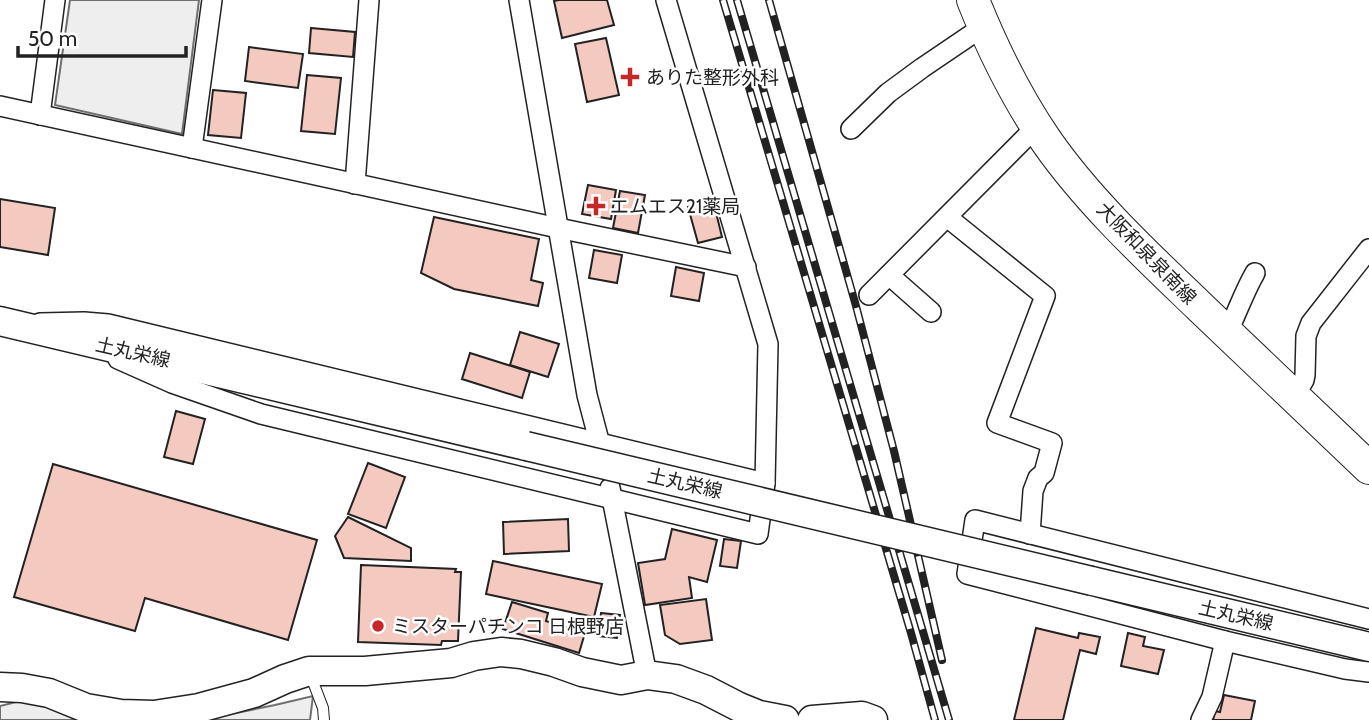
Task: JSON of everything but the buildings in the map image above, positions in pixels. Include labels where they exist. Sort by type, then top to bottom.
[{"type":"main road","name":"大阪和泉泉南線","points":[[978,13],[1003,69],[1037,126],[1079,182],[1158,267],[1369,468]]},
{"type":"main road","name":"土丸栄線","points":[[8,323],[1369,647]]},
{"type":"main road","points":[[0,687],[49,693],[86,708],[121,714],[154,715],[199,708],[254,693],[309,671],[365,671],[450,663],[501,652],[521,654],[621,680],[647,676],[676,679],[767,718]]},
{"type":"main road","points":[[812,720],[862,716],[873,720]]},
{"type":"street","points":[[40,115],[55,0]]},
{"type":"street","points":[[192,148],[212,0]]},
{"type":"street","points":[[355,184],[369,0]]},
{"type":"street","points":[[519,0],[587,395],[613,498],[647,676]]},
{"type":"street","points":[[66,337],[173,383],[261,414],[758,534],[765,483],[768,344],[666,0]]},
{"type":"street","points":[[851,129],[888,93],[922,68],[978,13]]},
{"type":"street","points":[[0,106],[746,267]]},
{"type":"street","points":[[869,295],[1037,126]]},
{"type":"street","points":[[947,217],[1045,296],[997,423],[1052,443],[1044,473],[1038,478],[1033,491],[1030,534]]},
{"type":"street","points":[[1294,397],[1305,375],[1306,336],[1311,323],[1369,249]]},
{"type":"street","points":[[1227,333],[1255,273]]},
{"type":"street","points":[[889,275],[931,312]]},
{"type":"street","points":[[8,323],[108,324],[765,483]]},
{"type":"street","points":[[1369,619],[975,520],[967,574],[1225,640],[1345,669],[1369,672]]},
{"type":"street","points":[[1201,720],[1212,697],[1225,640]]},
{"type":"lane","points":[[309,671],[323,708],[324,720]]},
{"type":"shaded area","points":[[70,0],[199,0],[182,134],[55,105]]},
{"type":"shaded area","points":[[313,696],[310,720],[202,720],[275,705]]},
{"type":"shaded area","points":[[32,698],[85,720],[0,720],[0,706]]},
{"type":"railway","points":[[723,0],[935,720]]},
{"type":"railway","points":[[737,0],[949,720]]},
{"type":"railway","points":[[769,0],[856,306],[894,451],[942,660]]},
{"type":"place","name":"ありた整形外科","points":[[630,77]]},
{"type":"place","name":"エムエス21薬局","points":[[596,206]]},
{"type":"place","name":"ミスターパチンコ 日根野店","points":[[378,626]]}]
